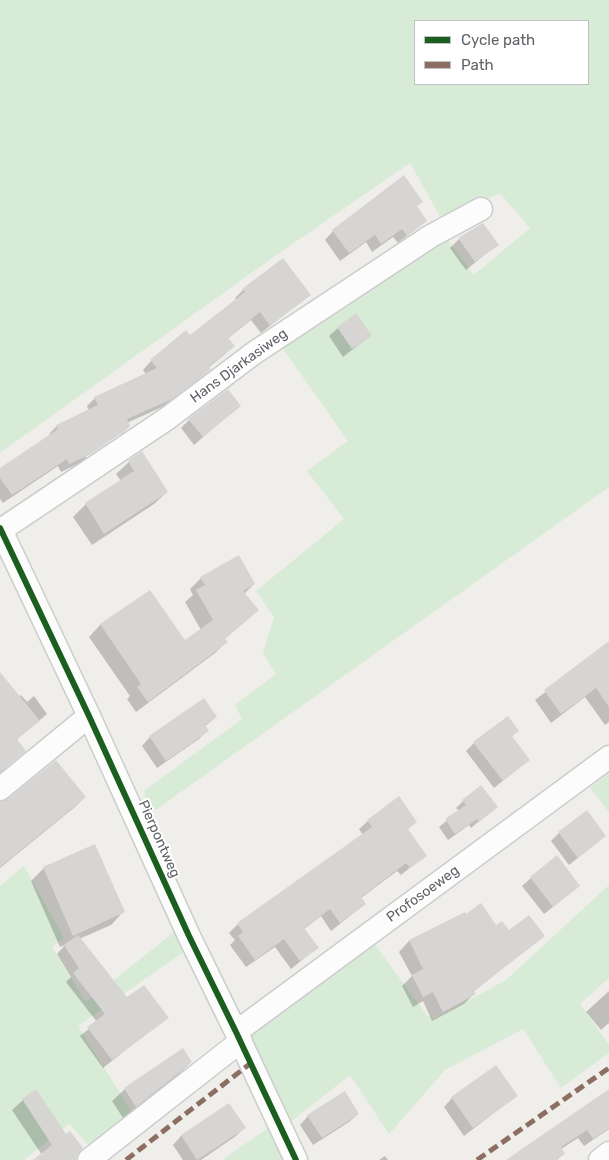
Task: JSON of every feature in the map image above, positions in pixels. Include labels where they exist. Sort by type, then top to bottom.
[{"type":"street","name":"Hans Djarkasiweg","points":[[0,529],[168,418],[254,353],[431,236],[481,209]]},
{"type":"street","name":"Pierpontweg","points":[[0,529],[89,716],[189,936],[239,1036],[296,1160]]},
{"type":"street","points":[[0,789],[89,716]]},
{"type":"street","name":"Profosoeweg","points":[[89,1160],[239,1036],[609,757]]},
{"type":"street","points":[[600,1160],[609,1153]]},
{"type":"green space","points":[[0,0],[609,0],[609,487],[150,814],[144,791],[242,719],[235,705],[276,674],[263,653],[274,617],[256,591],[344,519],[307,471],[348,441],[281,346],[444,235],[474,275],[530,228],[500,193],[442,220],[410,163],[275,256],[0,453]]},
{"type":"green space","points":[[609,772],[609,812],[590,788]]},
{"type":"green space","points":[[24,866],[64,938],[52,947],[86,1002],[178,929],[185,951],[78,1026],[133,1114],[92,1149],[69,1124],[24,1160],[0,1160],[0,886]]},
{"type":"green space","points":[[609,885],[609,978],[580,1004],[609,1045],[609,1053],[561,1088],[523,1029],[445,1070],[389,1134],[350,1075],[289,1123],[249,1033],[372,941],[427,1015],[434,1019],[506,980]]},
{"type":"green space","points":[[271,1126],[287,1160],[222,1160]]},
{"type":"building","points":[[404,175],[423,202],[417,206],[427,221],[407,236],[402,229],[381,244],[375,235],[349,253],[332,230]]},
{"type":"building","points":[[483,223],[499,245],[475,262],[458,238]]},
{"type":"building","points":[[283,258],[311,295],[270,326],[260,312],[228,338],[235,346],[209,366],[211,369],[172,399],[127,419],[130,426],[127,429],[91,454],[69,464],[67,459],[12,495],[0,478],[0,468],[58,429],[56,425],[98,405],[94,397],[157,368],[150,360],[186,330],[190,335],[245,292],[242,289]]},
{"type":"building","points":[[356,313],[372,336],[352,349],[337,327]]},
{"type":"building","points":[[228,389],[241,406],[203,437],[188,419]]},
{"type":"building","points":[[142,451],[168,492],[104,534],[85,503],[134,471],[128,461]]},
{"type":"building","points":[[239,555],[255,584],[243,591],[259,610],[225,639],[228,642],[148,702],[137,687],[141,684],[100,624],[150,590],[185,640],[213,620],[196,590],[205,585],[200,577]]},
{"type":"building","points":[[609,641],[609,707],[596,688],[561,714],[544,690]]},
{"type":"building","points":[[0,672],[40,721],[17,739],[26,751],[0,772]]},
{"type":"building","points":[[204,698],[217,717],[205,725],[209,731],[166,761],[149,736]]},
{"type":"building","points":[[508,716],[519,731],[512,736],[530,760],[503,781],[473,742]]},
{"type":"building","points":[[56,760],[86,797],[0,867],[0,802],[8,799]]},
{"type":"building","points":[[481,785],[498,807],[479,822],[477,819],[455,834],[445,819],[466,805],[462,800]]},
{"type":"building","points":[[399,796],[417,822],[408,829],[427,856],[410,868],[406,863],[361,897],[366,904],[340,923],[330,909],[304,928],[319,948],[300,961],[284,939],[255,960],[238,936],[243,932],[237,923],[372,827],[367,820]]},
{"type":"building","points":[[587,810],[606,836],[578,858],[558,832]]},
{"type":"building","points":[[95,844],[125,912],[73,936],[43,867]]},
{"type":"building","points":[[557,855],[580,886],[553,907],[530,877]]},
{"type":"building","points":[[481,903],[496,925],[502,921],[509,930],[529,915],[545,936],[474,991],[476,994],[443,1012],[433,992],[423,997],[412,975],[423,969],[409,940],[465,912],[466,914]]},
{"type":"building","points":[[78,935],[127,997],[144,985],[169,1018],[112,1060],[87,1027],[105,1014],[73,973],[79,968],[64,945]]},
{"type":"building","points":[[183,1048],[192,1062],[136,1107],[124,1088]]},
{"type":"building","points":[[496,1065],[518,1096],[473,1128],[451,1097]]},
{"type":"building","points":[[36,1089],[66,1134],[70,1131],[83,1148],[77,1155],[76,1160],[33,1160],[52,1145],[22,1099]]},
{"type":"building","points":[[609,1089],[609,1128],[593,1139],[587,1130],[561,1147],[565,1154],[556,1160],[506,1160]]},
{"type":"building","points":[[345,1091],[359,1114],[322,1138],[307,1115]]},
{"type":"building","points":[[229,1103],[246,1128],[197,1160],[181,1135]]},
{"type":"marked path","points":[[126,1160],[251,1063]]},
{"type":"marked path","points":[[477,1160],[609,1068]]},
{"type":"cycle path","points":[[0,528],[89,716],[189,936],[296,1160]]}]
